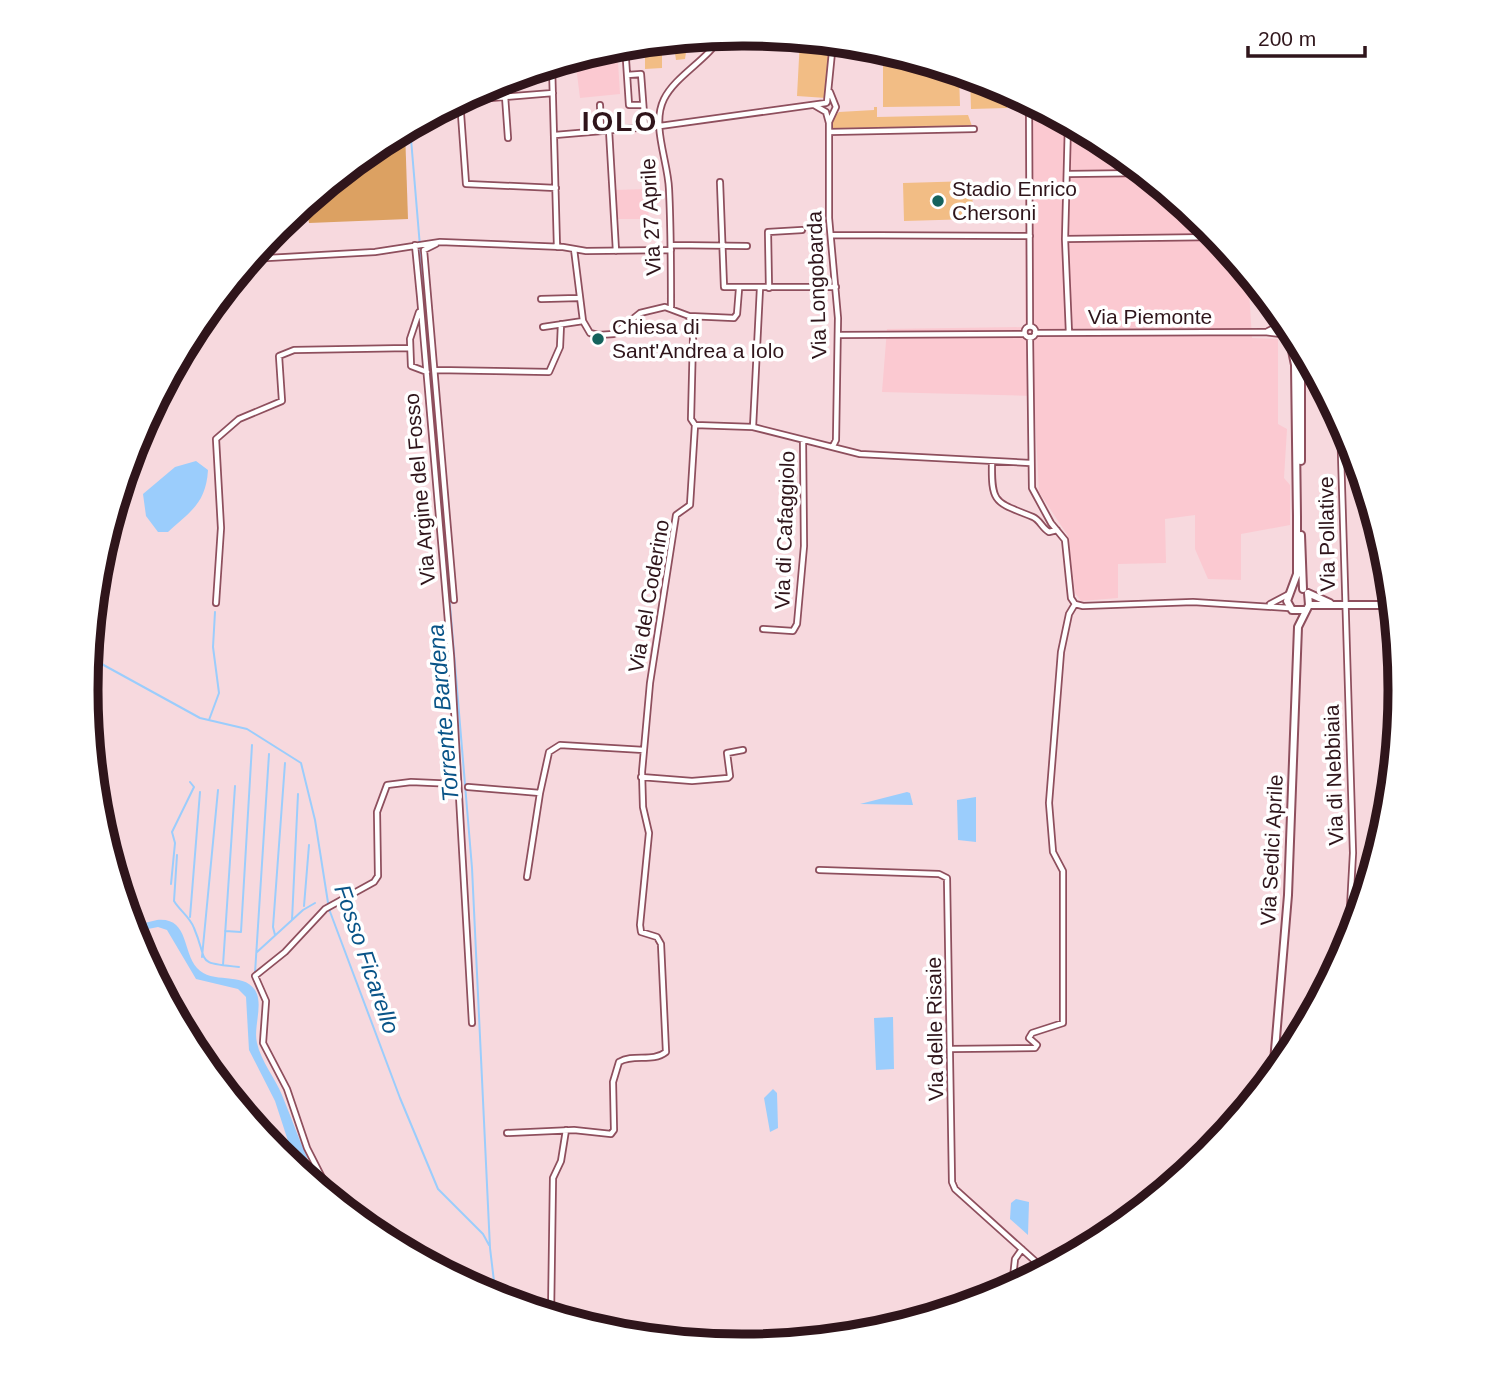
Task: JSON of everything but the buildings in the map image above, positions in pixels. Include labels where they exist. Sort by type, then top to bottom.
[{"type":"main road","points":[[1294,357],[1297,574],[1291,592],[1291,609],[1298,627]]},
{"type":"main road","points":[[1298,627],[1307,608],[1301,369]]},
{"type":"main road","points":[[1291,592],[1305,591],[1332,603]]},
{"type":"main road","points":[[1291,609],[1332,603],[1382,605]]},
{"type":"main road","name":"Via Sedici Aprile","points":[[1275,1054],[1288,895],[1298,627]]},
{"type":"street","points":[[660,126],[664,99],[715,47]]},
{"type":"street","points":[[828,102],[832,52]]},
{"type":"street","points":[[626,57],[629,105],[643,105]]},
{"type":"street","points":[[627,75],[641,74],[645,128]]},
{"type":"street","points":[[552,75],[556,247]]},
{"type":"street","points":[[492,97],[553,93]]},
{"type":"street","points":[[505,96],[508,138]]},
{"type":"street","points":[[555,135],[645,128],[828,102],[836,107],[834,112],[814,105]]},
{"type":"street","name":"Via Longobarda","points":[[828,102],[825,111],[829,123],[838,335],[836,440],[833,446]]},
{"type":"street","points":[[600,105],[601,131]]},
{"type":"street","points":[[463,110],[466,184],[556,188]]},
{"type":"street","name":"Via Longobarda","points":[[829,123],[834,112]]},
{"type":"street","points":[[1029,113],[1030,326],[1035,333],[1030,337]]},
{"type":"street","name":"Via 27 Aprile","points":[[660,126],[669,185],[671,307]]},
{"type":"street","points":[[829,132],[974,129]]},
{"type":"street","points":[[609,130],[616,251]]},
{"type":"street","points":[[1068,134],[1065,239],[1069,333]]},
{"type":"street","points":[[1068,174],[1127,173]]},
{"type":"street","points":[[720,183],[722,285],[738,289],[836,287]]},
{"type":"street","points":[[769,288],[768,232],[802,230]]},
{"type":"street","points":[[832,235],[1030,236]]},
{"type":"street","points":[[1065,239],[1202,237]]},
{"type":"street","points":[[263,259],[375,252],[440,242],[616,251],[747,246]]},
{"type":"street","points":[[440,242],[424,250],[454,600]]},
{"type":"street","points":[[415,245],[419,315],[409,348],[411,368],[427,372]]},
{"type":"street","points":[[574,249],[583,321],[590,333],[611,335],[640,313],[671,307],[689,316],[735,317],[738,289]]},
{"type":"street","points":[[753,427],[760,288]]},
{"type":"street","name":"Via Argine del Fosso","points":[[420,296],[451,656],[456,784],[472,1023]]},
{"type":"street","points":[[541,299],[579,298]]},
{"type":"street","points":[[689,316],[693,338],[691,419],[695,425],[753,427],[860,454],[1030,463]]},
{"type":"street","points":[[543,327],[583,321]]},
{"type":"street","points":[[435,370],[548,372],[557,357],[561,324]]},
{"type":"street","points":[[1024,334],[1030,326]]},
{"type":"street","name":"Via Piemonte","points":[[1265,332],[1275,327]]},
{"type":"street","name":"Via Piemonte","points":[[1035,333],[1265,332],[1281,335]]},
{"type":"street","points":[[838,335],[1024,334],[1030,337]]},
{"type":"street","points":[[1030,337],[1032,488],[1067,545],[1071,598],[1075,604]]},
{"type":"street","points":[[216,603],[221,528],[216,439],[240,419],[282,401],[279,356],[295,350],[409,348]]},
{"type":"street","name":"Via del Coderino","points":[[566,1130],[611,1134],[614,1125],[613,1082],[619,1062],[626,1058],[657,1058],[667,1049],[661,944],[657,937],[641,932],[640,925],[649,833],[641,777],[650,683],[670,547],[676,515],[690,505],[695,425]]},
{"type":"street","name":"Via di Cafaggiolo","points":[[763,629],[793,631],[797,624],[804,546],[803,440]]},
{"type":"street","name":"Via Pollative","points":[[1341,450],[1345,604]]},
{"type":"street","points":[[992,462],[991,488],[1000,504],[1037,519],[1049,533],[1057,530]]},
{"type":"street","points":[[1266,606],[1291,592]]},
{"type":"street","points":[[1075,604],[1193,602],[1291,609]]},
{"type":"street","points":[[951,1049],[1035,1048],[1037,1045],[1029,1038],[1032,1032],[1063,1023],[1063,871],[1054,852],[1049,803],[1061,652],[1065,629],[1075,604]]},
{"type":"street","name":"Via di Nebbiaia","points":[[1345,604],[1353,853],[1350,905]]},
{"type":"street","points":[[527,877],[549,752],[556,746],[644,750]]},
{"type":"street","points":[[641,777],[682,781],[726,779],[730,776],[727,753],[743,750]]},
{"type":"street","points":[[323,1179],[307,1148],[288,1089],[263,1043],[266,1001],[255,976],[285,952],[325,909],[367,887],[378,876],[377,811],[387,785],[411,782],[456,784]]},
{"type":"street","points":[[468,787],[540,793]]},
{"type":"street","name":"Via delle Risaie","points":[[819,870],[939,874],[947,878],[952,1182],[956,1189],[1037,1263]]},
{"type":"street","points":[[507,1133],[566,1130],[561,1161],[553,1171],[551,1305]]},
{"type":"street","points":[[1013,1275],[1015,1259],[1022,1249]]},
{"type":"shaded area","points":[[687,48],[685,59],[676,60],[675,53],[662,54],[662,68],[645,69],[645,53]]},
{"type":"shaded area","points":[[800,48],[829,51],[826,98],[797,96]]},
{"type":"shaded area","points":[[618,58],[620,94],[580,98],[576,67]]},
{"type":"shaded area","points":[[883,61],[959,83],[960,106],[883,107]]},
{"type":"shaded area","points":[[970,88],[1007,103],[1007,108],[971,109]]},
{"type":"shaded area","points":[[874,107],[877,107],[877,117],[968,115],[972,126],[976,127],[833,128],[833,118],[839,112],[874,110]]},
{"type":"shaded area","points":[[1025,111],[1101,154],[1168,205],[1228,265],[1249,292],[1252,338],[1278,339],[1278,424],[1287,429],[1284,478],[1290,485],[1290,525],[1241,534],[1241,580],[1208,579],[1195,549],[1195,515],[1165,519],[1166,563],[1118,564],[1118,598],[1081,601],[1075,593],[1068,536],[1039,492],[1034,396],[882,392],[887,329],[1025,327]]},
{"type":"shaded area","points":[[405,142],[408,219],[309,223],[308,215],[318,205]]},
{"type":"shaded area","name":"Stadio Enrico Chersoni","points":[[972,181],[973,219],[904,221],[903,183]]},
{"type":"shaded area","points":[[646,189],[649,219],[617,219],[615,190]]},
{"type":"water","points":[[196,461],[208,470],[201,499],[168,532],[158,532],[146,516],[143,494],[175,467]]},
{"type":"water","points":[[910,793],[913,805],[860,804]]},
{"type":"water","points":[[976,797],[976,842],[958,840],[957,800]]},
{"type":"water","points":[[157,920],[175,924],[180,929],[192,961],[203,973],[243,981],[255,990],[259,1002],[256,1037],[259,1050],[282,1095],[312,1169],[292,1150],[275,1101],[249,1050],[246,997],[238,989],[196,979],[167,930],[158,927],[145,930],[143,923]]},
{"type":"water","points":[[893,1017],[894,1069],[876,1070],[874,1018]]},
{"type":"water","points":[[773,1089],[777,1093],[778,1128],[770,1132],[764,1098]]},
{"type":"water","points":[[1016,1199],[1029,1202],[1028,1235],[1010,1219],[1011,1203]]},
{"type":"waterway","name":"Torrente Bardena","points":[[411,138],[472,868],[490,1248],[494,1284]]},
{"type":"waterway","points":[[209,720],[219,693],[213,647],[215,612]]},
{"type":"waterway","name":"Fosso Ficarello","points":[[99,663],[200,718],[247,729],[301,763],[315,820],[329,909],[400,1098],[438,1189],[483,1234],[489,1245]]},
{"type":"waterway","points":[[225,931],[241,932],[252,745]]},
{"type":"waterway","points":[[255,973],[269,754]]},
{"type":"waterway","points":[[275,935],[273,927],[285,763]]},
{"type":"waterway","points":[[171,884],[175,843],[172,832],[194,787],[190,782]]},
{"type":"waterway","points":[[223,965],[235,786]]},
{"type":"waterway","points":[[202,957],[218,790]]},
{"type":"waterway","points":[[190,917],[200,792]]},
{"type":"waterway","points":[[292,920],[298,794]]},
{"type":"waterway","points":[[304,906],[309,845]]},
{"type":"waterway","points":[[177,855],[174,901],[192,924],[205,959],[215,964],[239,967]]},
{"type":"waterway","points":[[257,952],[303,910],[315,903]]},
{"type":"place","name":"Stadio Enrico Chersoni","points":[[938,201]]},
{"type":"place","name":"Chiesa di Sant'Andrea a Iolo","points":[[598,339]]},
{"type":"district","name":"IOLO","points":[[620,121]]}]
